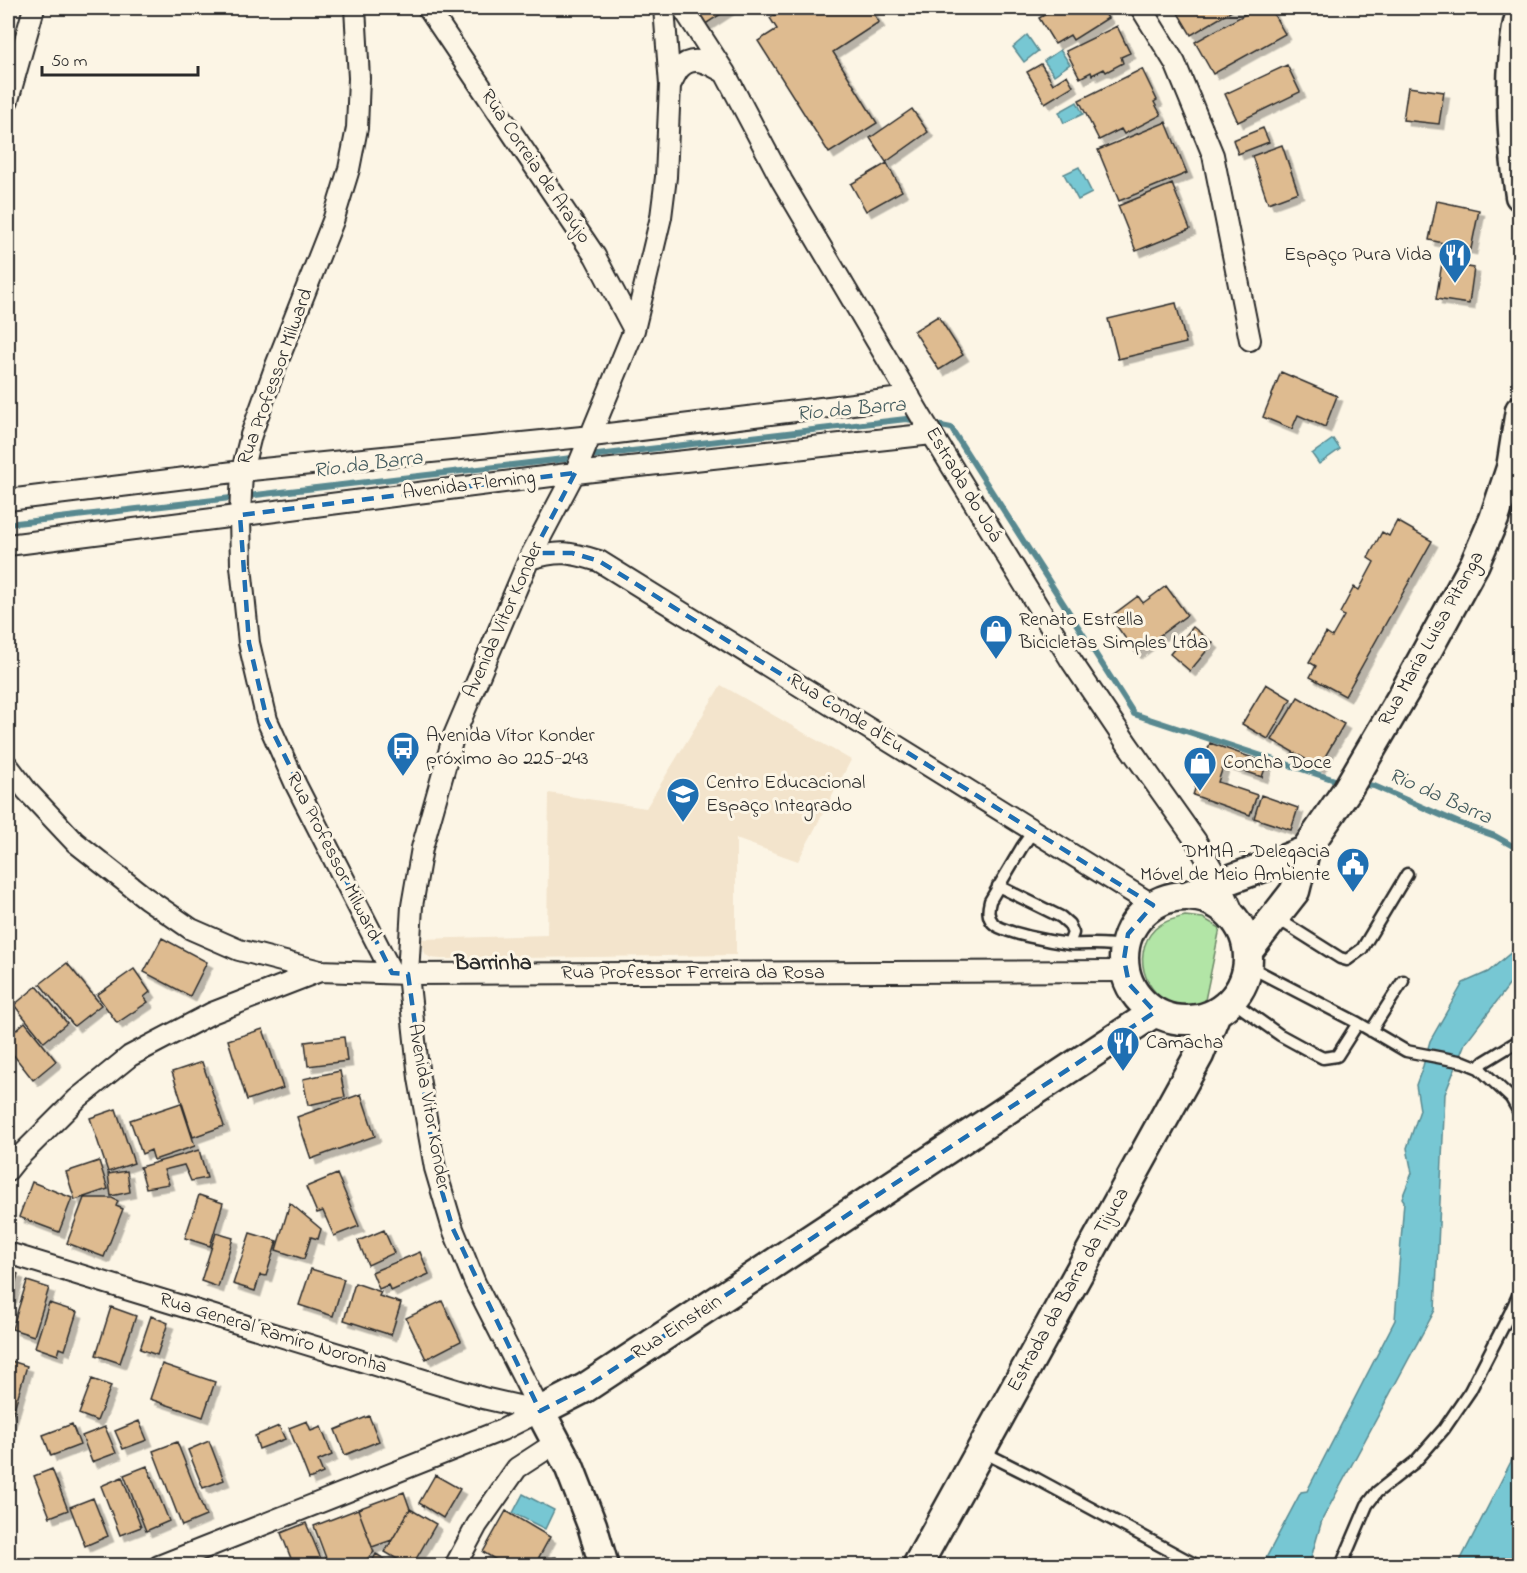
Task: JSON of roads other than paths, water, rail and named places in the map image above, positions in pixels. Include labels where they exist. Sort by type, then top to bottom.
[{"type":"street","points":[[8,100],[34,8]]},
{"type":"street","name":"Rua Professor Milward","points":[[355,8],[359,78],[357,128],[349,169],[333,221],[251,435],[242,478],[241,566],[249,643],[267,720],[296,785],[400,974]]},
{"type":"street","name":"Rua Correia de Araújo","points":[[428,8],[595,255],[634,330]]},
{"type":"street","name":"Avenida Vitor Konder","points":[[604,1566],[592,1525],[569,1466],[475,1283],[453,1229],[435,1168],[400,974],[422,848],[453,738],[529,560],[590,440],[634,330],[661,217],[666,177],[670,85],[664,8]]},
{"type":"street","name":"Estrada do Joá","points":[[683,8],[725,73],[782,181],[911,400],[1072,663],[1196,841],[1220,882],[1238,923]]},
{"type":"street","points":[[1141,8],[1175,63],[1213,155],[1250,340]]},
{"type":"street","points":[[1520,16],[1511,79],[1515,164],[1520,196]]},
{"type":"street","points":[[670,85],[680,68],[697,60],[725,73]]},
{"type":"street","name":"Avenida Fleming","points":[[8,500],[242,478],[590,440],[911,400]]},
{"type":"street","name":"Rua Maria Luisa Pitanga","points":[[1248,958],[1295,891],[1305,851],[1351,782],[1410,683],[1475,563],[1494,519],[1511,468],[1520,410]]},
{"type":"street","name":"Avenida Fleming","points":[[8,545],[240,510],[577,469],[930,431]]},
{"type":"street","name":"Rua Conde d'Eu","points":[[529,560],[550,553],[572,553],[599,561],[1153,905]]},
{"type":"street","name":"Rua Professor Ferreira da Rosa","points":[[8,766],[27,791],[75,842],[146,898],[191,929],[239,950],[320,971],[400,974],[1125,959]]},
{"type":"street","points":[[1189,895],[1217,903],[1228,912],[1238,923],[1245,936],[1248,958],[1242,985],[1224,1007],[1202,1019],[1186,1021],[1170,1018],[1144,1005],[1129,984],[1125,959],[1128,934],[1135,923],[1153,905],[1170,897],[1189,895],[1305,851]]},
{"type":"street","points":[[1270,866],[1295,891]]},
{"type":"street","points":[[8,1170],[76,1099],[130,1056],[212,1013],[320,971]]},
{"type":"street","name":"Estrada da Barra da Tijuca","points":[[917,1566],[1224,1007]]},
{"type":"street","name":"Rua Einstein","points":[[159,1566],[502,1430],[585,1388],[1155,1012]]},
{"type":"street","name":"Rua General Ramiro Noronha","points":[[8,1253],[483,1398],[540,1411]]},
{"type":"street","points":[[455,1566],[477,1525],[517,1468],[557,1442]]},
{"type":"lane","points":[[1034,830],[990,901],[989,918],[994,925],[1007,931],[1069,944],[1109,943],[1125,959]]},
{"type":"lane","points":[[1275,917],[1340,958],[1347,960],[1362,949],[1407,874]]},
{"type":"lane","points":[[998,886],[1069,924],[1073,933],[1069,944]]},
{"type":"lane","points":[[1248,958],[1406,1051],[1464,1062],[1479,1068],[1511,1098],[1520,1114]]},
{"type":"lane","points":[[1371,1031],[1403,981]]},
{"type":"lane","points":[[1224,1007],[1323,1058],[1337,1056],[1358,1023]]},
{"type":"lane","points":[[1479,1068],[1484,1062],[1520,1041]]},
{"type":"lane","points":[[1341,1566],[1367,1505],[1377,1492],[1415,1462],[1444,1429],[1470,1391],[1520,1291]]},
{"type":"lane","points":[[980,1450],[1198,1566]]},
{"type":"water","points":[[1027,35],[1038,51],[1024,62],[1013,47]]},
{"type":"water","points":[[1060,50],[1070,64],[1054,75],[1044,61]]},
{"type":"water","points":[[1077,102],[1083,114],[1064,123],[1059,112]]},
{"type":"water","points":[[1079,167],[1092,193],[1078,200],[1064,174]]},
{"type":"water","points":[[1333,439],[1340,449],[1319,464],[1312,454]]},
{"type":"water","points":[[1519,939],[1519,980],[1510,984],[1465,1043],[1445,1094],[1435,1310],[1322,1520],[1309,1565],[1265,1565],[1265,1560],[1301,1492],[1307,1491],[1395,1320],[1404,1201],[1402,1198],[1412,1173],[1407,1148],[1420,1110],[1416,1085],[1430,1041],[1463,983],[1488,972],[1514,950]]},
{"type":"water","points":[[1519,1446],[1519,1565],[1458,1565]]},
{"type":"water","points":[[523,1494],[554,1510],[545,1529],[513,1513]]},
{"type":"waterway","name":"Rio da Barra","points":[[8,524],[906,419],[919,421]]},
{"type":"waterway","name":"Rio da Barra","points":[[932,424],[951,428],[1134,714],[1344,783]]},
{"type":"waterway","name":"Rio da Barra","points":[[1360,784],[1374,786],[1495,836],[1520,850]]},
{"type":"place","name":"Espaço Pura Vida","points":[[1455,284]]},
{"type":"place","name":"Renato Estrella Bicicletas Simples Ltda","points":[[996,660]]},
{"type":"place","name":"Avenida Vítor Konder próximo ao 225-243","points":[[403,777]]},
{"type":"place","name":"Concha Doce","points":[[1200,792]]},
{"type":"place","name":"Centro Educacional Espaço Integrado","points":[[683,823]]},
{"type":"place","name":"DMMA - Delegacia Móvel de Meio Ambiente","points":[[1353,893]]},
{"type":"place","name":"Camacha","points":[[1123,1072]]},
{"type":"district","name":"Barrinha","points":[[493,964]]}]
